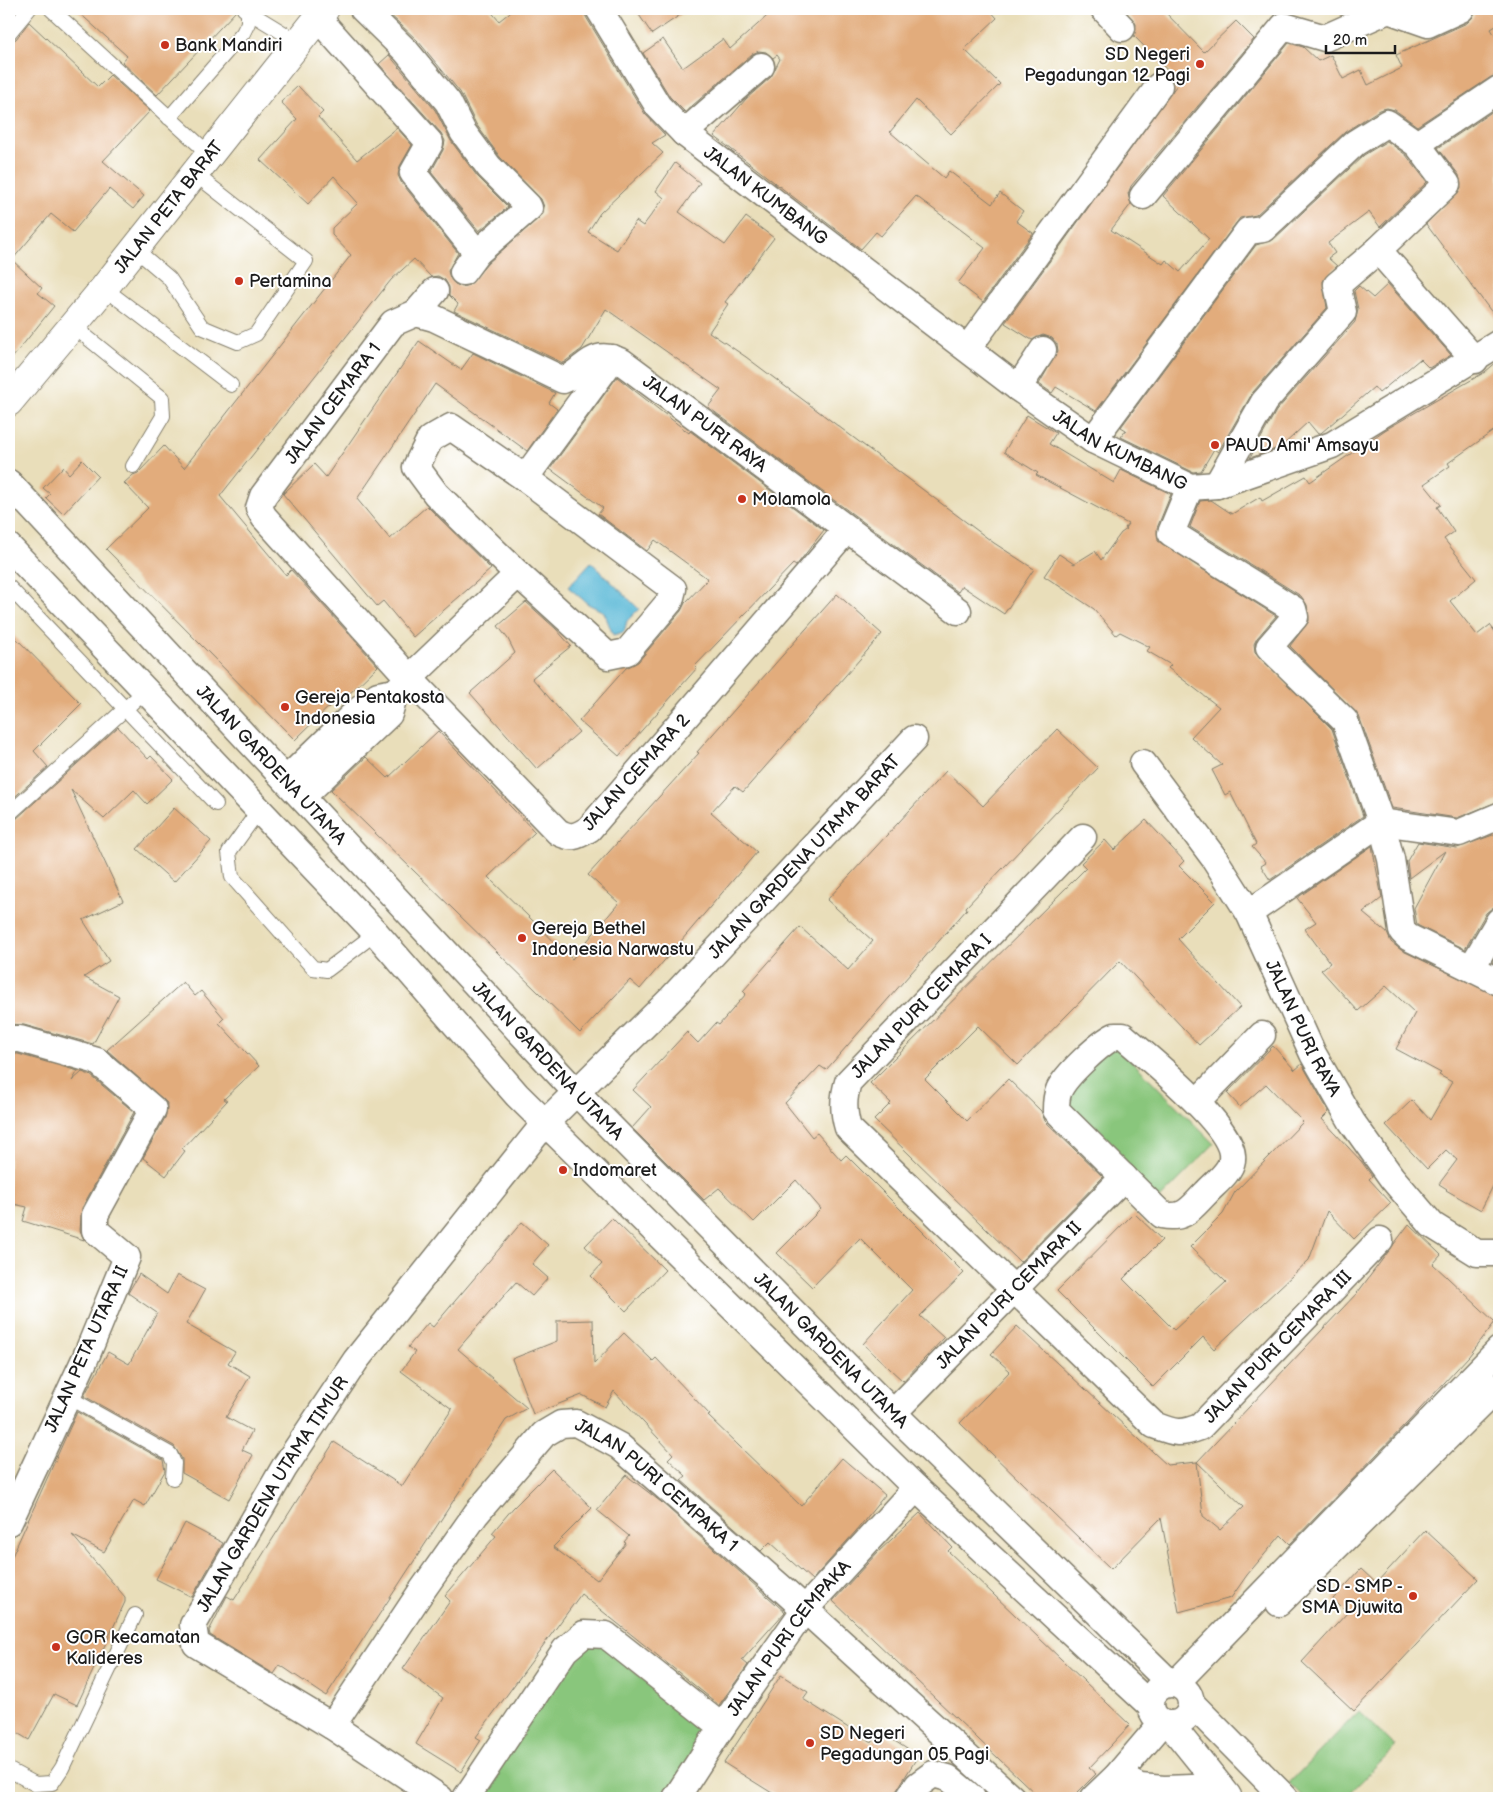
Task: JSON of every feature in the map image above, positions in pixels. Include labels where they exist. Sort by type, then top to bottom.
[{"type":"main road","name":"JALAN PETA BARAT","points":[[9,402],[136,249],[298,42],[317,11]]},
{"type":"street","points":[[317,11],[430,143],[413,173],[470,262],[529,208],[489,167],[463,132],[448,102],[406,51],[363,9]]},
{"type":"street","name":"JALAN KUMBANG","points":[[599,9],[658,106],[684,133],[1018,388],[1093,440],[1190,487],[1217,485],[1332,445],[1499,343]]},
{"type":"street","points":[[1104,9],[1122,28]]},
{"type":"street","points":[[1143,196],[1277,17],[1326,38],[1388,10],[1428,24],[1454,12]]},
{"type":"street","points":[[684,133],[761,66]]},
{"type":"street","points":[[968,348],[1159,86]]},
{"type":"street","points":[[1417,144],[1499,89]]},
{"type":"street","points":[[1093,440],[1248,231],[1263,229],[1355,143],[1386,123],[1417,144],[1447,184],[1378,250],[1337,285],[1343,312],[1264,402],[1217,485]]},
{"type":"street","points":[[1378,250],[1474,360]]},
{"type":"street","points":[[435,291],[416,313],[434,318],[563,380],[572,377],[592,358],[617,360]]},
{"type":"street","name":"JALAN CEMARA 1","points":[[402,685],[259,508],[262,496],[394,323],[416,313]]},
{"type":"street","points":[[1018,388],[1043,350]]},
{"type":"street","points":[[525,478],[617,360]]},
{"type":"street","name":"JALAN PURI RAYA","points":[[617,360],[958,611]]},
{"type":"street","points":[[451,427],[525,478],[673,589],[670,601],[627,652],[608,656],[518,574],[436,494],[416,467],[430,439],[451,427]]},
{"type":"street","name":"JALAN GARDENA UTAMA","points":[[9,483],[576,1092],[894,1413],[1181,1691],[1286,1798]]},
{"type":"street","points":[[1190,487],[1171,533],[1293,610],[1295,617],[1270,647],[1345,721],[1381,822],[1391,858],[1402,931],[1408,937],[1499,982]]},
{"type":"street","name":"JALAN CEMARA 2","points":[[402,685],[558,832],[568,838],[577,836],[588,829],[847,529]]},
{"type":"street","points":[[9,547],[376,933],[517,1095],[916,1488],[1161,1718],[1226,1793]]},
{"type":"street","points":[[295,788],[371,700],[402,685],[518,574]]},
{"type":"street","name":"JALAN GARDENA UTAMA BARAT","points":[[545,1122],[672,998],[914,739]]},
{"type":"street","name":"JALAN PURI RAYA","points":[[1143,763],[1214,858],[1249,913],[1313,1054],[1352,1122],[1392,1178],[1432,1225],[1477,1254],[1499,1253]]},
{"type":"street","points":[[1249,913],[1381,822],[1459,832],[1499,816]]},
{"type":"street","name":"JALAN PURI CEMARA I","points":[[1015,1287],[848,1128],[843,1098],[848,1082],[1083,837]]},
{"type":"street","points":[[1472,967],[1499,920]]},
{"type":"street","points":[[1115,1036],[1124,1036],[1197,1102],[1226,1136],[1232,1149],[1232,1160],[1230,1168],[1184,1214],[1173,1217],[1162,1215],[1056,1110],[1056,1101],[1062,1083],[1106,1040],[1115,1036]]},
{"type":"street","points":[[1197,1102],[1262,1036]]},
{"type":"street","name":"JALAN PETA UTARA II","points":[[9,1039],[20,1039],[97,1061],[153,1109],[94,1215],[95,1230],[127,1257],[85,1359],[12,1507]]},
{"type":"street","name":"JALAN GARDENA UTAMA TIMUR","points":[[440,1798],[338,1716],[196,1644],[193,1625],[284,1468],[356,1360],[545,1122]]},
{"type":"street","name":"JALAN PURI CEMARA II","points":[[894,1413],[1124,1177]]},
{"type":"street","name":"JALAN PURI CEMARA III","points":[[1015,1287],[1154,1426],[1183,1434],[1200,1427],[1380,1240]]},
{"type":"street","points":[[1181,1691],[1499,1350]]},
{"type":"street","points":[[1161,1718],[1154,1694],[1158,1689],[1181,1691],[1499,1386]]},
{"type":"street","name":"JALAN PURI CEMPAKA 1","points":[[338,1716],[476,1514],[544,1434],[562,1424],[576,1423],[619,1446],[805,1609],[1012,1798]]},
{"type":"street","name":"JALAN PURI CEMPAKA","points":[[676,1798],[722,1727],[805,1609],[916,1488]]},
{"type":"street","points":[[466,1798],[565,1650],[584,1634],[606,1635],[722,1727]]},
{"type":"street","points":[[1161,1718],[1178,1723],[1188,1716],[1181,1691]]},
{"type":"street","points":[[1107,1790],[1161,1718]]},
{"type":"street","points":[[909,1798],[918,1785],[932,1774],[948,1778],[972,1798]]},
{"type":"street","points":[[1107,1790],[1140,1787],[1226,1793]]},
{"type":"lane","points":[[9,34],[29,9]]},
{"type":"lane","points":[[51,9],[169,118],[202,164],[306,261],[256,334],[238,342],[202,327],[169,278],[136,249]]},
{"type":"lane","points":[[169,118],[243,33],[248,23],[246,11]]},
{"type":"lane","points":[[246,11],[298,42]]},
{"type":"lane","points":[[104,288],[232,385]]},
{"type":"lane","points":[[73,326],[162,398],[163,416],[133,466]]},
{"type":"lane","points":[[9,587],[216,804]]},
{"type":"lane","points":[[9,814],[146,690]]},
{"type":"lane","points":[[258,810],[229,852],[232,878],[313,968],[327,970],[376,933]]},
{"type":"lane","points":[[66,1396],[170,1454],[174,1463],[173,1478]]},
{"type":"lane","points":[[9,1770],[35,1784],[52,1783],[62,1768],[135,1615]]},
{"type":"green space","points":[[1110,1039],[1214,1144],[1158,1201],[1056,1096]]},
{"type":"green space","points":[[600,1644],[710,1733],[670,1798],[474,1798],[576,1649]]},
{"type":"green space","points":[[1359,1711],[1396,1747],[1345,1798],[1304,1798],[1289,1783]]},
{"type":"water","points":[[591,562],[639,609],[627,621],[624,632],[613,635],[604,612],[588,604],[568,587]]},
{"type":"building","points":[[75,9],[235,9],[236,11],[157,95],[122,62],[127,56]]},
{"type":"building","points":[[384,9],[489,9],[499,21],[514,9],[584,9],[586,17],[645,114],[665,135],[652,143],[663,153],[600,213],[588,232],[617,250],[636,221],[643,226],[664,198],[656,191],[675,163],[700,183],[679,212],[725,245],[746,217],[774,238],[725,302],[728,304],[709,332],[746,357],[994,543],[1034,569],[1004,614],[962,586],[958,592],[708,407],[721,390],[606,309],[582,349],[563,363],[454,311],[458,304],[449,295],[449,287],[445,280],[438,276],[431,277],[414,259],[391,280],[220,496],[286,575],[291,570],[378,666],[345,698],[342,694],[295,740],[106,549],[148,508],[124,483],[138,473],[164,446],[184,468],[351,255],[332,235],[332,228],[358,203],[334,176],[308,204],[260,160],[297,119],[281,102],[298,86],[323,112],[318,117],[357,160],[397,128],[412,145],[400,166],[398,175],[401,182],[458,253],[448,271],[450,278],[455,284],[462,287],[469,285],[488,263],[543,214],[544,207],[541,199],[500,157],[476,124],[460,92],[418,41]]},
{"type":"building","points":[[635,9],[689,9],[652,34]]},
{"type":"building","points":[[775,9],[989,9],[997,18],[964,49],[1000,84],[951,134],[916,100],[890,132],[944,178],[949,171],[992,204],[1000,193],[1023,211],[1016,221],[1033,233],[983,302],[958,283],[985,248],[916,196],[881,236],[876,232],[861,249],[714,136],[746,99],[771,77],[780,59],[777,55],[773,58],[766,52],[759,51],[752,54],[685,112],[670,97],[643,53],[663,39],[683,68],[723,39],[730,49]]},
{"type":"building","points":[[1124,9],[1162,9],[1204,52],[1236,21],[1254,39],[1131,186],[1128,194],[1131,204],[1111,230],[1163,264],[1166,260],[1180,272],[1209,239],[1163,196],[1289,43],[1303,47],[1318,61],[1331,55],[1343,79],[1361,70],[1368,85],[1402,68],[1396,55],[1467,23],[1473,17],[1476,9],[1499,9],[1499,24],[1491,29],[1499,42],[1499,74],[1491,77],[1417,126],[1395,110],[1387,108],[1379,110],[1345,132],[1256,215],[1240,218],[1096,411],[1056,387],[1052,393],[1039,384],[1058,351],[1057,344],[1052,338],[1043,335],[1032,340],[1005,323],[1179,82],[1134,36],[1136,24]]},
{"type":"building","points":[[29,22],[98,87],[110,75],[150,111],[103,161],[144,196],[133,209],[109,189],[73,232],[51,214],[12,260],[42,288],[38,293],[54,306],[9,362],[9,42],[16,39]]},
{"type":"building","points":[[389,55],[435,110],[451,141],[477,176],[508,207],[479,231],[431,172],[443,150],[445,141],[441,133],[379,64]]},
{"type":"building","points":[[1499,107],[1499,322],[1426,224],[1461,188],[1459,175],[1438,148]]},
{"type":"building","points":[[1387,141],[1406,155],[1427,182],[1380,227],[1369,212],[1328,243],[1335,253],[1328,258],[1337,266],[1323,281],[1327,308],[1253,392],[1218,452],[1214,449],[1201,471],[1193,472],[1121,437],[1126,430],[1121,427],[1256,245],[1273,240],[1364,155]]},
{"type":"building","points":[[1388,284],[1451,355],[1429,368],[1420,359],[1379,393],[1374,387],[1321,433],[1318,434],[1308,422],[1281,447],[1250,458],[1276,411],[1355,322],[1358,309],[1354,291],[1359,286],[1373,298]]},
{"type":"building","points":[[419,341],[461,370],[473,353],[555,393],[549,403],[557,409],[527,451],[435,384],[357,499],[390,539],[427,506],[491,569],[413,637],[383,601],[377,606],[283,494],[314,464],[326,477]]},
{"type":"building","points":[[1499,360],[1499,427],[1448,463],[1450,466],[1424,484],[1441,505],[1437,507],[1454,532],[1444,539],[1476,579],[1450,601],[1477,635],[1490,625],[1499,637],[1499,801],[1457,818],[1392,808],[1359,716],[1290,646],[1309,621],[1307,605],[1301,596],[1190,527],[1200,501],[1211,500],[1232,514],[1260,497],[1262,501],[1306,476],[1310,482],[1385,430],[1485,372]]},
{"type":"building","points":[[617,377],[689,433],[690,431],[824,530],[796,566],[793,564],[695,666],[697,668],[619,756],[579,721],[626,668],[638,662],[681,611],[685,603],[708,579],[655,540],[647,551],[598,514],[603,508],[550,469]]},
{"type":"building","points":[[1027,415],[1056,433],[1049,444],[1114,483],[1121,470],[1171,494],[1157,528],[1158,541],[1276,616],[1257,638],[1254,644],[1255,652],[1332,729],[1363,816],[1270,880],[1261,866],[1266,863],[1252,847],[1256,844],[1230,792],[1225,795],[1212,770],[1222,765],[1191,737],[1219,707],[1168,668],[1171,665],[1147,651],[1150,647],[1120,632],[1116,635],[1094,609],[1044,576],[1059,554],[1074,564],[1095,551],[1101,560],[1121,533],[1127,529],[1125,528],[1128,524],[1036,475],[1038,473],[1004,452]]},
{"type":"building","points":[[82,460],[98,476],[63,514],[46,498],[50,494],[43,488],[63,467],[69,474]]},
{"type":"building","points":[[837,594],[882,634],[743,792],[735,786],[711,812],[757,852],[640,989],[630,980],[580,1033],[331,790],[366,757],[388,778],[438,731],[535,832],[488,877],[572,959],[619,903],[588,875],[699,753],[697,752]]},
{"type":"building","points":[[526,602],[556,629],[571,646],[532,678],[579,732],[537,769],[470,693],[515,653],[508,639],[498,626]]},
{"type":"building","points":[[9,631],[81,704],[34,751],[48,767],[9,802]]},
{"type":"building","points":[[118,727],[148,759],[151,756],[173,779],[147,804],[134,790],[104,819],[71,790],[123,901],[83,920],[109,961],[84,977],[119,996],[93,1044],[24,1025],[9,1024],[9,823],[15,820]]},
{"type":"building","points":[[1057,729],[1098,768],[966,907],[967,909],[826,1070],[820,1066],[785,1103],[812,1137],[817,1133],[841,1160],[846,1155],[964,1273],[920,1316],[944,1338],[903,1381],[863,1344],[912,1290],[860,1238],[812,1287],[777,1253],[821,1209],[796,1180],[754,1222],[719,1188],[704,1200],[632,1128],[651,1107],[633,1090],[687,1032],[698,1043],[716,1023],[719,1025],[746,994],[743,991],[800,927],[848,970],[873,941],[827,900],[946,771],[983,806]]},
{"type":"building","points":[[174,808],[211,841],[174,882],[137,849]]},
{"type":"building","points":[[1146,820],[1184,861],[1179,866],[1215,902],[1178,939],[1240,1007],[1199,1045],[1120,961],[1018,1065],[978,1026],[925,1079],[967,1121],[1008,1079],[1041,1111],[1045,1121],[1103,1177],[1020,1262],[874,1120],[891,1103],[870,1083],[1086,868],[1081,863],[1105,840],[1114,850]]},
{"type":"building","points":[[1493,835],[1499,838],[1499,906],[1492,908],[1486,913],[1465,949],[1417,925],[1414,908],[1445,851],[1409,878],[1407,861],[1418,842],[1457,848]]},
{"type":"building","points":[[1372,846],[1382,898],[1363,913],[1387,933],[1391,942],[1401,950],[1499,997],[1499,1174],[1481,1210],[1439,1184],[1457,1160],[1446,1150],[1427,1169],[1386,1125],[1412,1100],[1430,1120],[1452,1082],[1439,1075],[1441,1073],[1396,1049],[1415,1013],[1386,986],[1358,1011],[1321,970],[1330,963],[1305,929],[1316,922],[1297,898]]},
{"type":"building","points":[[1499,950],[1499,965],[1492,962]]},
{"type":"building","points":[[183,982],[195,996],[201,991],[224,1018],[219,1023],[259,1066],[224,1099],[227,1101],[182,1149],[185,1151],[166,1176],[143,1158],[166,1116],[167,1103],[107,1050]]},
{"type":"building","points":[[1273,1046],[1295,1070],[1302,1064],[1329,1112],[1322,1119],[1361,1161],[1372,1176],[1369,1179],[1391,1203],[1354,1239],[1327,1211],[1309,1260],[1214,1349],[1203,1337],[1153,1387],[1057,1291],[1134,1213],[1162,1240],[1123,1279],[1174,1330],[1226,1282],[1190,1247],[1223,1214],[1235,1192],[1303,1122],[1266,1084],[1240,1107],[1227,1093]]},
{"type":"building","points":[[9,1054],[18,1054],[78,1071],[72,1081],[82,1072],[90,1075],[134,1112],[82,1208],[80,1230],[84,1240],[23,1221],[27,1207],[9,1203]]},
{"type":"building","points":[[612,1218],[665,1270],[626,1311],[591,1276],[602,1264],[585,1246]]},
{"type":"building","points":[[522,1222],[548,1245],[532,1264],[548,1278],[532,1296],[516,1282],[458,1349],[527,1408],[506,1420],[326,1696],[280,1665],[274,1674],[210,1635],[209,1631],[227,1596],[234,1600],[334,1442],[402,1486],[452,1409],[401,1371],[415,1352],[408,1347],[428,1323],[433,1327]]},
{"type":"building","points":[[1409,1224],[1441,1255],[1433,1264],[1495,1322],[1469,1356],[1290,1544],[1281,1535],[1247,1575],[1231,1598],[1179,1612],[1161,1518],[1111,1569],[960,1423],[1010,1371],[991,1354],[1017,1326],[1167,1465],[1197,1462],[1358,1292]],"holes":[[[1197,1462],[1244,1507],[1220,1530],[1203,1516]]]},
{"type":"building","points":[[139,1274],[167,1294],[177,1275],[205,1290],[186,1324],[235,1352],[228,1363],[250,1376],[226,1417],[252,1431],[242,1450],[253,1455],[229,1499],[182,1473],[182,1459],[174,1446],[84,1396],[108,1352],[129,1364],[157,1313],[128,1293]]},
{"type":"building","points":[[593,1320],[594,1364],[624,1333],[653,1361],[656,1358],[710,1415],[708,1416],[801,1506],[842,1458],[885,1495],[812,1580],[770,1542],[761,1551],[681,1480],[686,1476],[668,1459],[673,1454],[614,1391],[605,1407],[582,1395],[533,1414],[512,1359],[557,1341],[557,1321]]},
{"type":"building","points":[[77,1412],[163,1460],[165,1471],[145,1506],[134,1500],[104,1552],[72,1535],[125,1597],[125,1602],[77,1705],[54,1694],[29,1740],[9,1728],[9,1563]]},
{"type":"building","points":[[552,1469],[592,1508],[553,1547],[597,1580],[626,1543],[624,1542],[629,1536],[597,1510],[626,1475],[661,1502],[785,1612],[742,1660],[748,1665],[719,1705],[581,1594],[476,1737],[481,1740],[461,1772],[416,1744],[443,1698],[403,1669],[450,1601],[445,1596],[496,1536],[492,1533],[513,1508]]},
{"type":"building","points":[[920,1513],[952,1547],[948,1551],[1130,1725],[1089,1768],[1096,1774],[1072,1798],[1040,1798],[833,1601],[878,1552]]},
{"type":"building","points":[[185,1523],[223,1543],[192,1597],[156,1579]]},
{"type":"building","points":[[1425,1530],[1478,1579],[1354,1711],[1302,1662],[1347,1613],[1333,1599],[1361,1569],[1376,1583]]},
{"type":"building","name":"SD Negeri Pegadungan 05 Pagi","points":[[781,1675],[808,1692],[803,1699],[872,1743],[879,1731],[918,1756],[892,1798],[780,1798],[724,1763]]},
{"type":"place","name":"Bank Mandiri","points":[[165,45]]},
{"type":"place","name":"SD Negeri Pegadungan 12 Pagi","points":[[1200,64]]},
{"type":"place","name":"Pertamina","points":[[239,281]]},
{"type":"place","name":"PAUD Ami' Amsayu","points":[[1215,445]]},
{"type":"place","name":"Molamola","points":[[742,499]]},
{"type":"place","name":"Gereja Pentakosta Indonesia","points":[[285,707]]},
{"type":"place","name":"Gereja Bethel Indonesia Narwastu","points":[[522,938]]},
{"type":"place","name":"Indomaret","points":[[563,1170]]},
{"type":"place","name":"SD - SMP - SMA Djuwita","points":[[1413,1596]]},
{"type":"place","name":"GOR kecamatan Kalideres","points":[[56,1647]]},
{"type":"place","name":"SD Negeri Pegadungan 05 Pagi","points":[[810,1743]]}]
